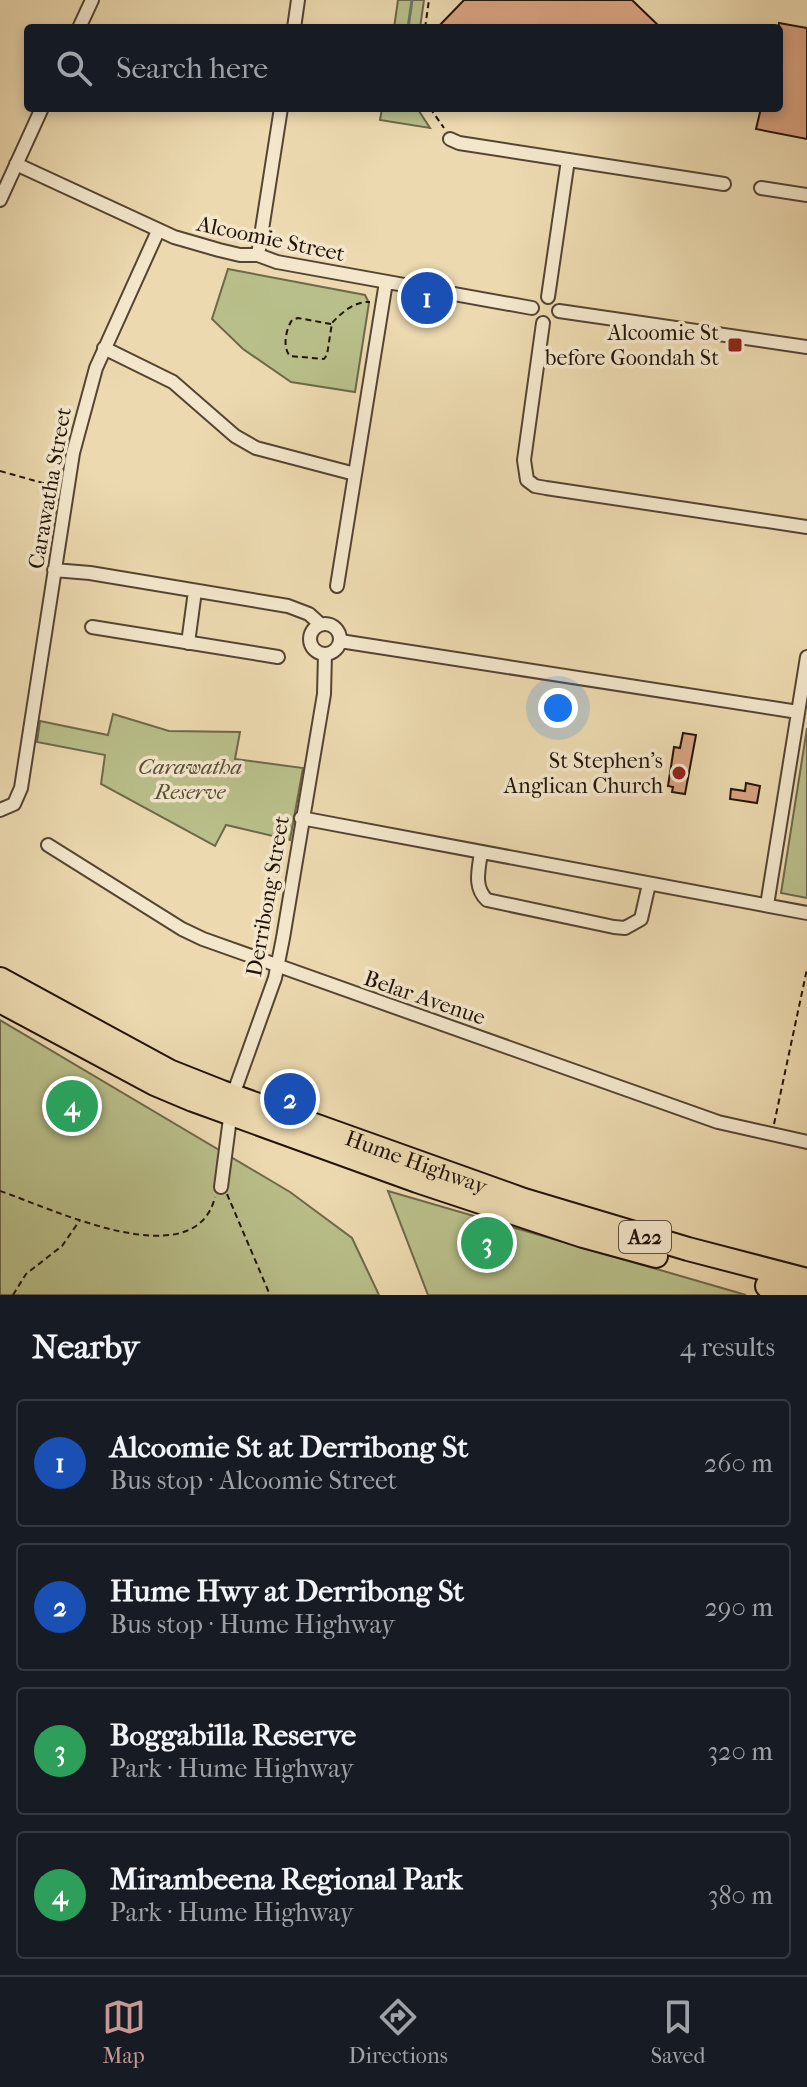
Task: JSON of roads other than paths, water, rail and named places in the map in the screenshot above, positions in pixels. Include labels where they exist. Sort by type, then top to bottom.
[{"type":"highway","name":"Hume Highway","points":[[0,979],[231,1104],[417,1181],[583,1236],[804,1295]]},
{"type":"highway","name":"Hume Highway","points":[[0,1001],[155,1084],[231,1104],[524,1200],[688,1249],[807,1280]]},
{"type":"street","points":[[81,24],[92,0]]},
{"type":"street","points":[[295,24],[298,0]]},
{"type":"street","points":[[0,200],[40,112]]},
{"type":"street","points":[[258,255],[280,112]]},
{"type":"street","points":[[450,139],[724,184]]},
{"type":"street","points":[[548,297],[568,160]]},
{"type":"street","name":"Alcoomie Street","points":[[16,164],[158,231],[219,250],[532,308]]},
{"type":"street","points":[[761,188],[807,195]]},
{"type":"street","name":"Carawatha Street","points":[[4,809],[19,798],[21,788],[67,490],[84,405],[104,348],[158,231]]},
{"type":"street","points":[[337,586],[386,282]]},
{"type":"street","points":[[548,297],[558,303],[559,311],[552,322],[543,323],[536,319],[532,308],[540,298],[548,297]]},
{"type":"street","points":[[559,311],[807,347]]},
{"type":"street","points":[[543,323],[524,460],[527,480],[535,486],[546,488],[807,527]]},
{"type":"street","points":[[104,348],[173,382],[219,423],[256,448],[355,474]]},
{"type":"street","points":[[54,570],[90,573],[288,606],[309,614],[320,624],[335,628],[340,641]]},
{"type":"street","points":[[188,643],[195,591]]},
{"type":"street","points":[[320,624],[312,630],[312,648],[325,654],[335,650],[340,641]]},
{"type":"street","points":[[92,627],[278,657]]},
{"type":"street","points":[[340,641],[798,712]]},
{"type":"street","name":"Derribong Street","points":[[221,1187],[231,1104],[277,966],[324,694],[325,654]]},
{"type":"street","points":[[767,905],[807,657]]},
{"type":"street","points":[[301,818],[807,913]]},
{"type":"street","name":"Belar Avenue","points":[[48,845],[182,929],[277,966],[718,1122],[807,1142]]},
{"type":"street","points":[[481,852],[478,883],[480,893],[487,900],[584,921],[625,928],[635,925],[641,919],[649,884]]},
{"type":"waterway","points":[[409,24],[412,0]]},
{"type":"place","name":"Alcoomie St at Derribong St","points":[[427,298]]},
{"type":"place","name":"Alcoomie St before Goondah St","points":[[735,345]]},
{"type":"place","name":"St Stephen's Anglican Church","points":[[679,773]]},
{"type":"place","name":"Hume Hwy at Derribong St","points":[[290,1099]]},
{"type":"place","name":"Mirambeena Regional Park","points":[[72,1106]]},
{"type":"place","name":"Boggabilla Reserve","points":[[487,1243]]},
{"type":"park label","name":"Carawatha Reserve","points":[[190,778]]}]
